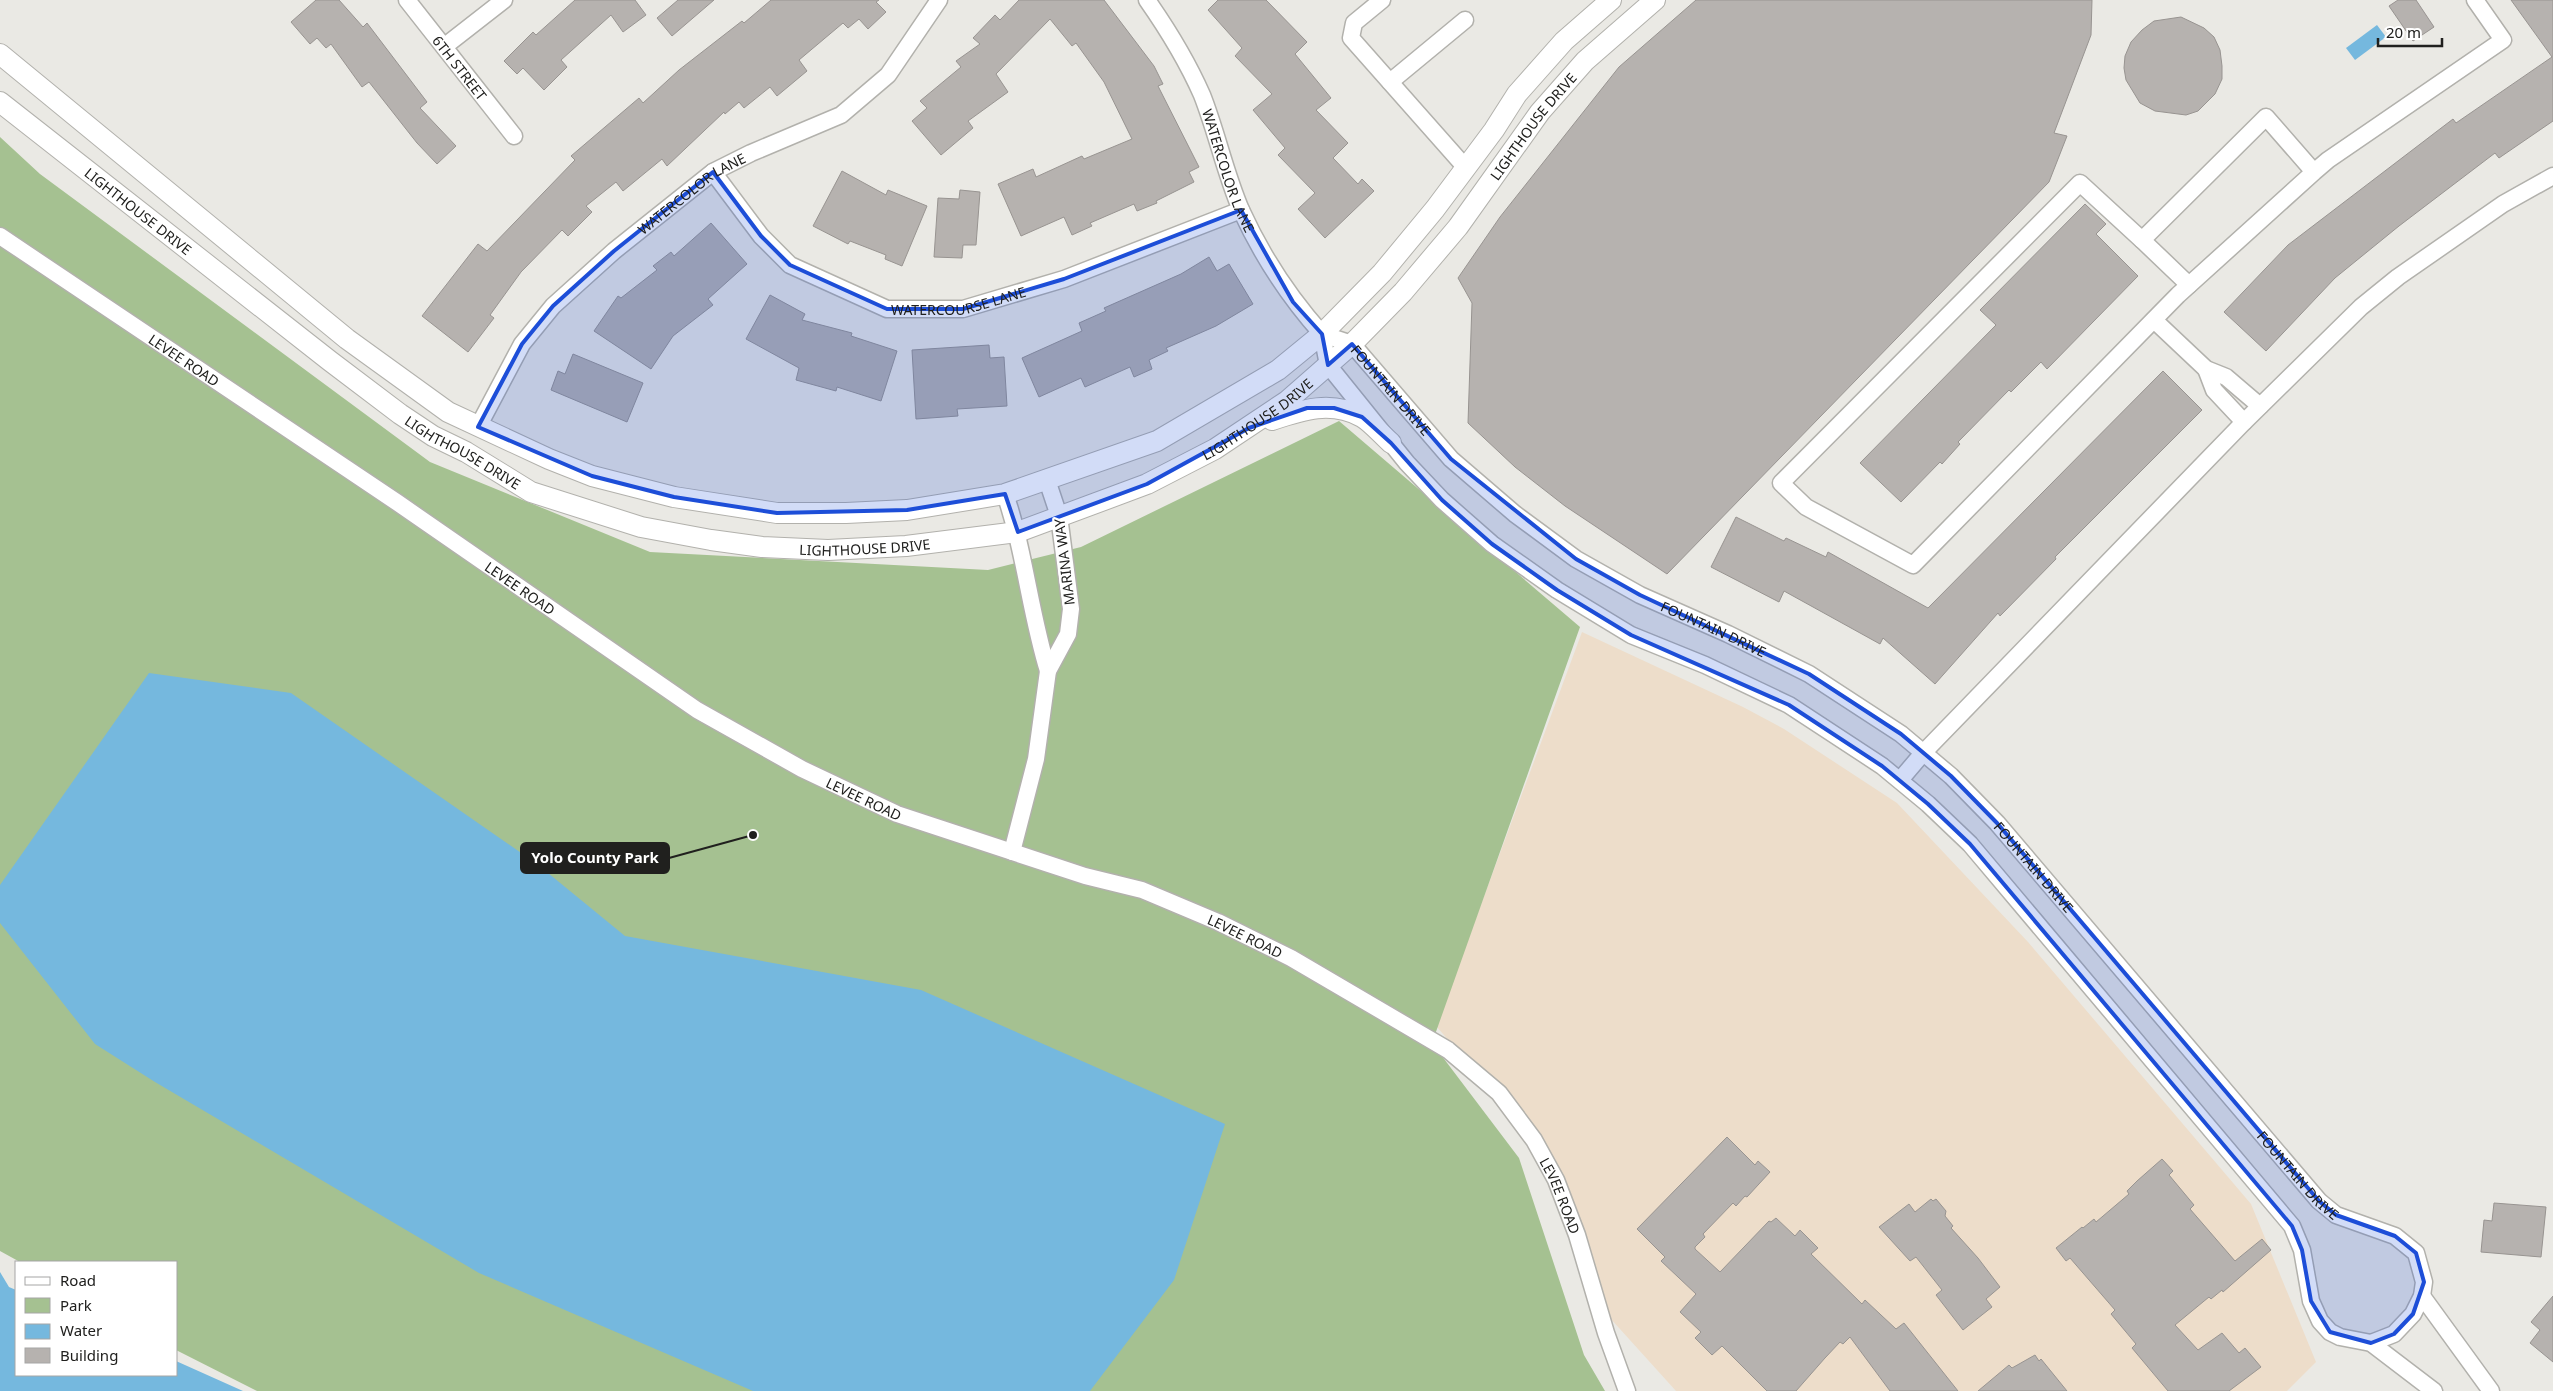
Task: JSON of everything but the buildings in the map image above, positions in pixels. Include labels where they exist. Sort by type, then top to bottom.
[{"type":"street","name":"6TH STREET","points":[[407,0],[514,136]]},
{"type":"street","points":[[445,46],[504,0]]},
{"type":"street","name":"WATERCOLOR LANE","points":[[478,427],[522,344],[553,306],[614,251],[713,172],[750,153],[840,115],[888,75],[939,0]]},
{"type":"street","name":"WATERCOLOR LANE","points":[[1147,0],[1176,41],[1202,96],[1241,210],[1269,264],[1293,302],[1322,334]]},
{"type":"street","points":[[1382,0],[1354,23],[1351,38],[1466,168]]},
{"type":"street","name":"LIGHTHOUSE DRIVE","points":[[0,54],[347,339],[448,412],[549,459],[592,476],[674,497],[777,513],[907,510],[1005,494],[1157,441],[1278,370],[1322,334],[1382,273],[1466,168],[1518,94],[1564,42],[1611,0]]},
{"type":"street","name":"LIGHTHOUSE DRIVE","points":[[0,102],[400,414],[434,436],[466,452],[531,492],[641,528],[762,547],[828,550],[906,546],[1018,532],[1147,484],[1215,449],[1287,401],[1352,344],[1403,292],[1458,227],[1546,105],[1585,62],[1655,0]]},
{"type":"street","points":[[2189,285],[2080,183],[1781,483],[1806,508],[1913,565],[2189,285],[2314,172],[2503,40],[2475,0]]},
{"type":"street","points":[[1390,82],[1465,20]]},
{"type":"street","points":[[2142,240],[2266,116],[2314,172]]},
{"type":"street","name":"WATERCOURSE LANE","points":[[713,172],[760,236],[790,265],[887,309],[963,309],[1064,279],[1241,210]]},
{"type":"street","points":[[1900,780],[2244,422],[2361,307],[2398,277],[2503,204],[2553,176]]},
{"type":"street","name":"LEVEE ROAD","points":[[0,236],[390,498],[697,710],[802,769],[897,814],[1085,876],[1142,890],[1218,922],[1291,958],[1448,1050],[1499,1093],[1534,1140],[1556,1180],[1577,1236],[1606,1334],[1627,1391]]},
{"type":"street","points":[[2154,320],[2206,369],[2226,377],[2260,406]]},
{"type":"street","points":[[1322,334],[1328,365],[1391,443],[1442,500],[1492,544],[1557,590],[1631,635],[1705,665],[1789,705],[1882,766],[1970,844],[2292,1226],[2302,1250],[2310,1301],[2320,1321],[2330,1332],[2340,1337],[2371,1343],[2434,1391]]},
{"type":"street","name":"FOUNTAIN DRIVE","points":[[1322,334],[1352,344],[1451,459],[1515,514],[1576,559],[1640,595],[1728,634],[1809,674],[1901,734],[1951,776],[1997,823],[2319,1202],[2336,1215],[2396,1236],[2416,1253],[2424,1282],[2422,1296]]},
{"type":"street","points":[[2206,369],[2214,390],[2244,422]]},
{"type":"street","points":[[1248,428],[1308,408],[1334,408],[1362,417],[1391,443]]},
{"type":"street","name":"MARINA WAY","points":[[1012,852],[1036,759],[1048,671],[1068,634],[1071,609],[1059,516],[1047,480]]},
{"type":"street","name":"MARINA WAY","points":[[1005,494],[1018,532],[1037,636],[1048,671]]},
{"type":"street","points":[[2371,1343],[2394,1334],[2413,1314],[2422,1296],[2491,1391]]},
{"type":"highlighted area","points":[[713,172],[761,236],[790,265],[887,309],[963,309],[1064,279],[1241,210],[1293,302],[1322,334],[1328,365],[1352,344],[1451,459],[1576,559],[1640,595],[1809,674],[1901,734],[1951,776],[1997,823],[2319,1201],[2336,1215],[2395,1236],[2416,1253],[2424,1282],[2413,1314],[2394,1334],[2371,1343],[2330,1332],[2311,1301],[2302,1250],[2292,1226],[1970,844],[1928,804],[1882,766],[1789,705],[1631,635],[1557,590],[1492,544],[1442,500],[1391,443],[1362,417],[1334,408],[1307,408],[1249,428],[1147,484],[1018,532],[1005,494],[907,510],[777,513],[674,497],[592,476],[478,427],[522,344],[553,306],[614,251]]},
{"type":"shaded area","points":[[1582,632],[1743,707],[1784,729],[1897,803],[2028,942],[2251,1204],[2316,1362],[2287,1391],[1676,1391],[1610,1318],[1553,1159],[1436,1026]]},
{"type":"green space","points":[[0,137],[40,174],[430,462],[650,552],[988,570],[1081,547],[1339,421],[1580,627],[1432,1043],[1519,1158],[1584,1355],[1605,1391],[257,1391],[178,1351],[178,1261],[18,1261],[0,1251]]},
{"type":"water","points":[[2377,25],[2386,37],[2355,60],[2346,48]]},
{"type":"water","points":[[149,673],[291,693],[537,864],[625,936],[921,990],[1225,1124],[1174,1280],[1090,1391],[753,1391],[479,1273],[155,1082],[95,1044],[0,923],[0,885]]},
{"type":"water","points":[[0,1272],[9,1287],[15,1290],[15,1376],[178,1376],[178,1362],[243,1391],[0,1391]]},
{"type":"place","name":"Yolo County Park","points":[[753,835]]}]
